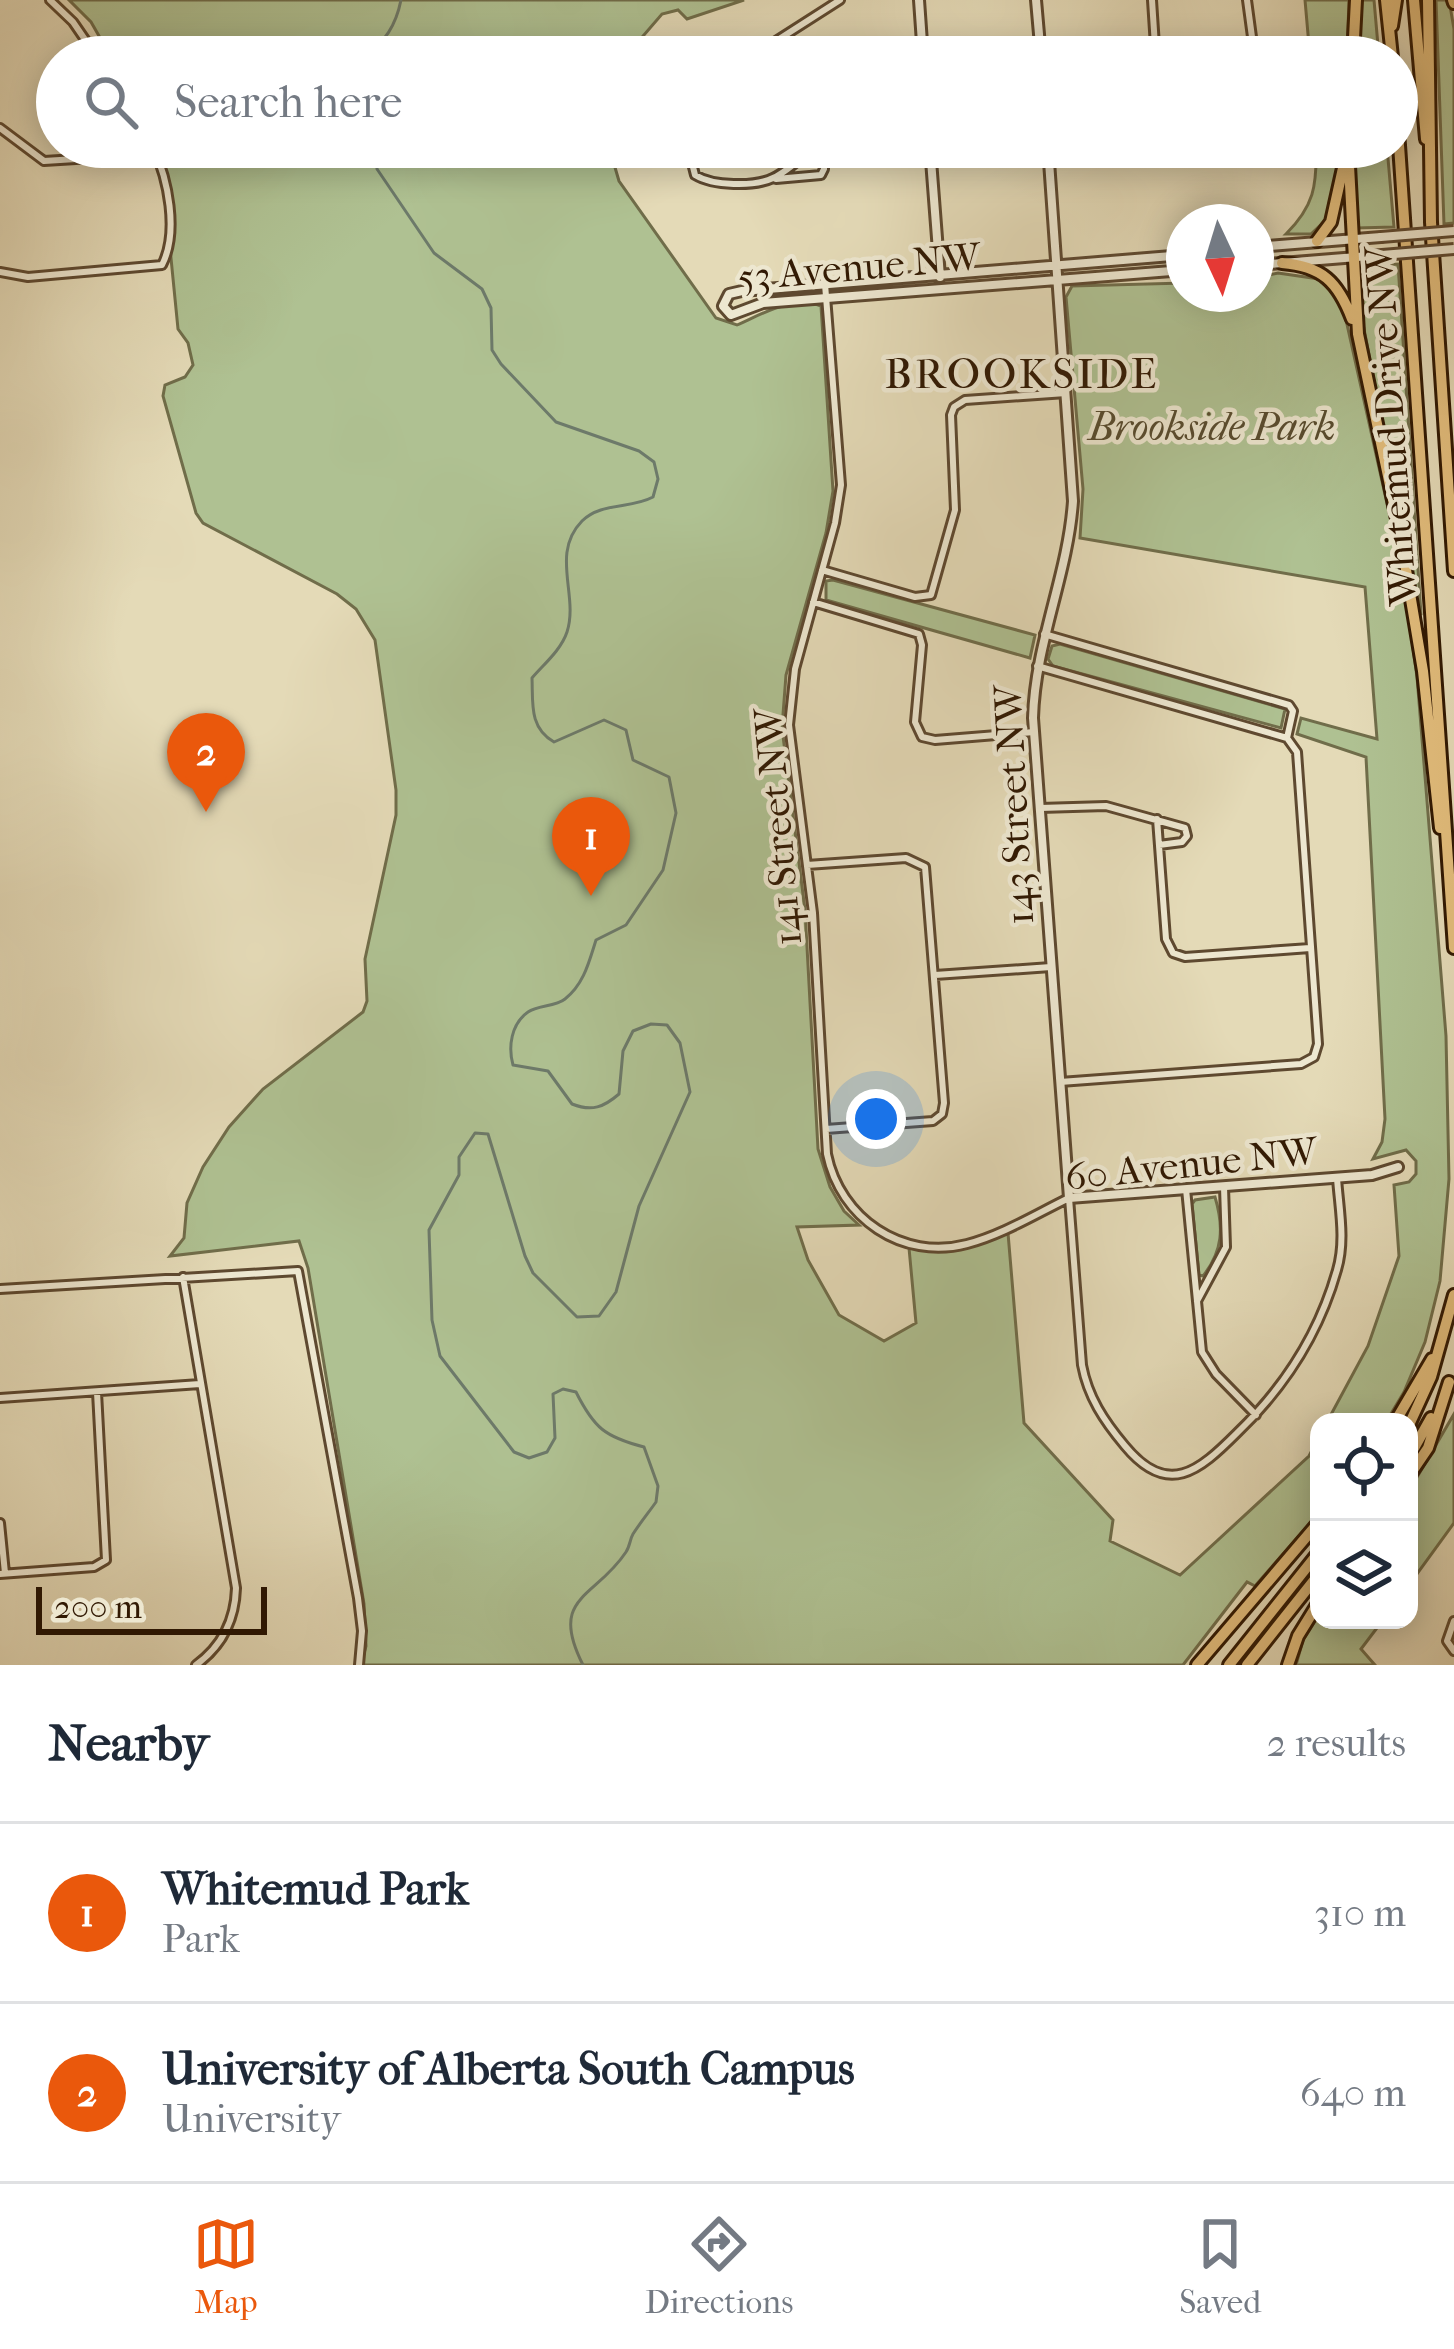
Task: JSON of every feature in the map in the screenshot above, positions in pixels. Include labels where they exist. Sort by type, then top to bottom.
[{"type":"highway","points":[[1354,36],[1356,0]]},
{"type":"highway","points":[[1386,0],[1390,36]]},
{"type":"highway","points":[[1390,32],[1396,0]]},
{"type":"highway","points":[[1414,0],[1417,36]]},
{"type":"highway","name":"Whitemud Drive NW","points":[[1428,0],[1432,127],[1428,148],[1454,571]]},
{"type":"highway","points":[[1418,42],[1428,148]]},
{"type":"highway","points":[[1317,241],[1327,231],[1344,168]]},
{"type":"highway","points":[[1348,168],[1358,334],[1400,528],[1423,671],[1454,949]]},
{"type":"highway","name":"Whitemud Drive NW","points":[[1401,168],[1454,949]]},
{"type":"highway","points":[[1282,263],[1307,266],[1332,280],[1344,296],[1358,334]]},
{"type":"highway","points":[[1414,1413],[1443,1341],[1454,1295]]},
{"type":"highway","points":[[1400,1413],[1443,1341]]},
{"type":"highway","points":[[1418,1440],[1452,1376]]},
{"type":"highway","points":[[1418,1463],[1428,1448],[1452,1376]]},
{"type":"highway","points":[[1197,1665],[1310,1533]]},
{"type":"highway","points":[[1228,1665],[1310,1563]]},
{"type":"highway","points":[[1247,1665],[1310,1585]]},
{"type":"highway","points":[[1288,1665],[1310,1617]]},
{"type":"street","points":[[50,0],[83,36]]},
{"type":"street","points":[[784,36],[840,0]]},
{"type":"street","points":[[919,0],[922,36]]},
{"type":"street","points":[[1036,0],[1039,36]]},
{"type":"street","points":[[1152,0],[1159,36]]},
{"type":"street","points":[[1246,0],[1249,36]]},
{"type":"street","points":[[0,128],[36,155]]},
{"type":"street","points":[[0,272],[28,277],[155,268],[165,262],[168,197],[159,168]]},
{"type":"street","points":[[693,168],[706,182],[820,175],[824,168]]},
{"type":"street","points":[[771,179],[788,168]]},
{"type":"street","points":[[932,168],[941,289]]},
{"type":"street","name":"143 Street NW","points":[[1050,168],[1073,485],[1071,528],[1036,665],[1034,733],[1084,1373],[1100,1413],[1129,1451],[1158,1473],[1187,1473],[1208,1462],[1256,1414]]},
{"type":"street","points":[[1274,245],[1454,231]]},
{"type":"street","points":[[1274,264],[1454,249]]},
{"type":"street","name":"53 Avenue NW","points":[[1166,257],[733,292],[725,297],[723,306],[731,315],[763,303],[1166,271]]},
{"type":"street","name":"141 Street NW","points":[[825,284],[841,484],[795,669],[789,725],[808,865],[831,1172],[861,1218]]},
{"type":"street","points":[[822,570],[928,597],[935,590],[954,519],[954,407],[964,400],[1066,393]]},
{"type":"street","points":[[813,602],[919,634],[915,722],[922,737],[1034,733]]},
{"type":"street","points":[[1044,634],[1273,700],[1293,710],[1287,738]]},
{"type":"street","points":[[1036,665],[1287,738],[1297,752],[1318,1044],[1314,1057],[1300,1064],[1060,1082]]},
{"type":"street","points":[[1040,808],[1106,806],[1182,826],[1187,833],[1180,843],[1159,845]]},
{"type":"street","points":[[1157,819],[1166,939],[1173,953],[1185,957],[1310,948]]},
{"type":"street","points":[[808,865],[906,858],[921,862],[927,874],[944,1103],[940,1117],[929,1121],[825,1129]]},
{"type":"street","points":[[934,976],[1051,967]]},
{"type":"street","name":"60 Avenue NW","points":[[861,1218],[912,1245],[955,1247],[1069,1198],[1372,1175],[1398,1167]]},
{"type":"street","points":[[1186,1189],[1204,1358],[1256,1414],[1290,1374],[1335,1276],[1342,1246],[1337,1178]]},
{"type":"street","points":[[1196,1304],[1226,1247],[1224,1186]]},
{"type":"street","points":[[0,1289],[298,1271],[358,1598],[359,1665]]},
{"type":"street","points":[[183,1277],[236,1588],[232,1620],[218,1645],[196,1665]]},
{"type":"street","points":[[0,1399],[201,1384]]},
{"type":"street","points":[[0,1523],[2,1574],[103,1564],[108,1556],[97,1392]]},
{"type":"street","points":[[1454,1621],[1447,1637],[1454,1651]]},
{"type":"green space","points":[[69,0],[744,0],[687,19],[678,10],[662,14],[643,36],[99,36]]},
{"type":"green space","points":[[1305,0],[1349,0],[1348,36],[1308,36]]},
{"type":"green space","points":[[1359,0],[1374,0],[1377,36],[1358,36]]},
{"type":"green space","points":[[1436,0],[1449,0],[1454,29],[1454,223],[1444,224]]},
{"type":"green space","points":[[162,168],[615,168],[619,181],[716,318],[737,325],[789,304],[821,306],[833,491],[826,533],[786,675],[782,728],[805,910],[818,1149],[830,1187],[859,1225],[797,1227],[808,1260],[839,1315],[884,1341],[916,1323],[909,1248],[950,1251],[1008,1233],[1024,1423],[1113,1520],[1110,1541],[1180,1575],[1310,1454],[1310,1523],[1255,1586],[1247,1582],[1183,1665],[361,1665],[366,1646],[364,1604],[308,1268],[299,1241],[170,1256],[184,1238],[187,1203],[203,1167],[229,1127],[263,1089],[363,1012],[365,959],[396,815],[396,790],[375,640],[356,609],[337,594],[203,523],[196,513],[163,396],[165,385],[185,377],[193,365],[188,343],[178,329]]},
{"type":"green space","points":[[1316,168],[1337,168],[1330,216],[1311,234],[1286,234],[1303,214]]},
{"type":"green space","points":[[1355,168],[1389,168],[1394,227],[1356,228]]},
{"type":"green space","points":[[1398,264],[1419,615],[1360,308],[1359,267]]},
{"type":"green space","name":"Brookside Park","points":[[1274,274],[1319,279],[1342,302],[1403,575],[1417,677],[1446,1036],[1449,1179],[1440,1281],[1425,1342],[1391,1413],[1332,1413],[1368,1346],[1399,1256],[1394,1185],[1409,1182],[1416,1174],[1416,1161],[1406,1150],[1373,1159],[1382,1142],[1385,1119],[1366,757],[1297,734],[1301,718],[1377,739],[1365,587],[1080,538],[1083,489],[1066,297],[1072,286],[1166,283],[1166,312],[1274,312]]},
{"type":"green space","points":[[826,581],[1035,635],[1030,658],[826,600]]},
{"type":"green space","points":[[1060,644],[1285,709],[1281,728],[1053,666],[1048,659],[1052,646]]},
{"type":"green space","points":[[1215,1197],[1220,1238],[1203,1276],[1199,1275],[1192,1204]]},
{"type":"green space","points":[[1454,1414],[1454,1523],[1418,1573],[1418,1521],[1418,1476]]},
{"type":"green space","points":[[1310,1629],[1376,1629],[1361,1649],[1375,1665],[1296,1665]]},
{"type":"waterway","points":[[386,36],[401,0]]},
{"type":"waterway","points":[[377,168],[434,253],[482,289],[491,308],[492,350],[501,364],[556,422],[639,451],[654,462],[658,479],[653,497],[598,511],[573,534],[566,561],[567,632],[532,678],[534,714],[540,730],[554,742],[604,720],[626,730],[633,760],[669,777],[676,813],[663,870],[626,925],[596,940],[572,993],[522,1017],[514,1029],[511,1051],[513,1065],[548,1071],[572,1104],[597,1107],[619,1094],[623,1051],[633,1031],[651,1024],[667,1025],[680,1043],[690,1092],[639,1206],[616,1292],[599,1316],[577,1317],[533,1273],[488,1134],[475,1133],[459,1157],[459,1175],[429,1230],[432,1320],[440,1356],[514,1452],[529,1458],[547,1452],[555,1438],[553,1394],[563,1389],[576,1392],[602,1429],[644,1447],[658,1486],[656,1502],[626,1552],[573,1611],[574,1642],[583,1665]]},
{"type":"place","name":"University of Alberta South Campus","points":[[206,812]]},
{"type":"place","name":"Whitemud Park","points":[[591,896]]},
{"type":"district","name":"BROOKSIDE","points":[[1022,373]]}]
